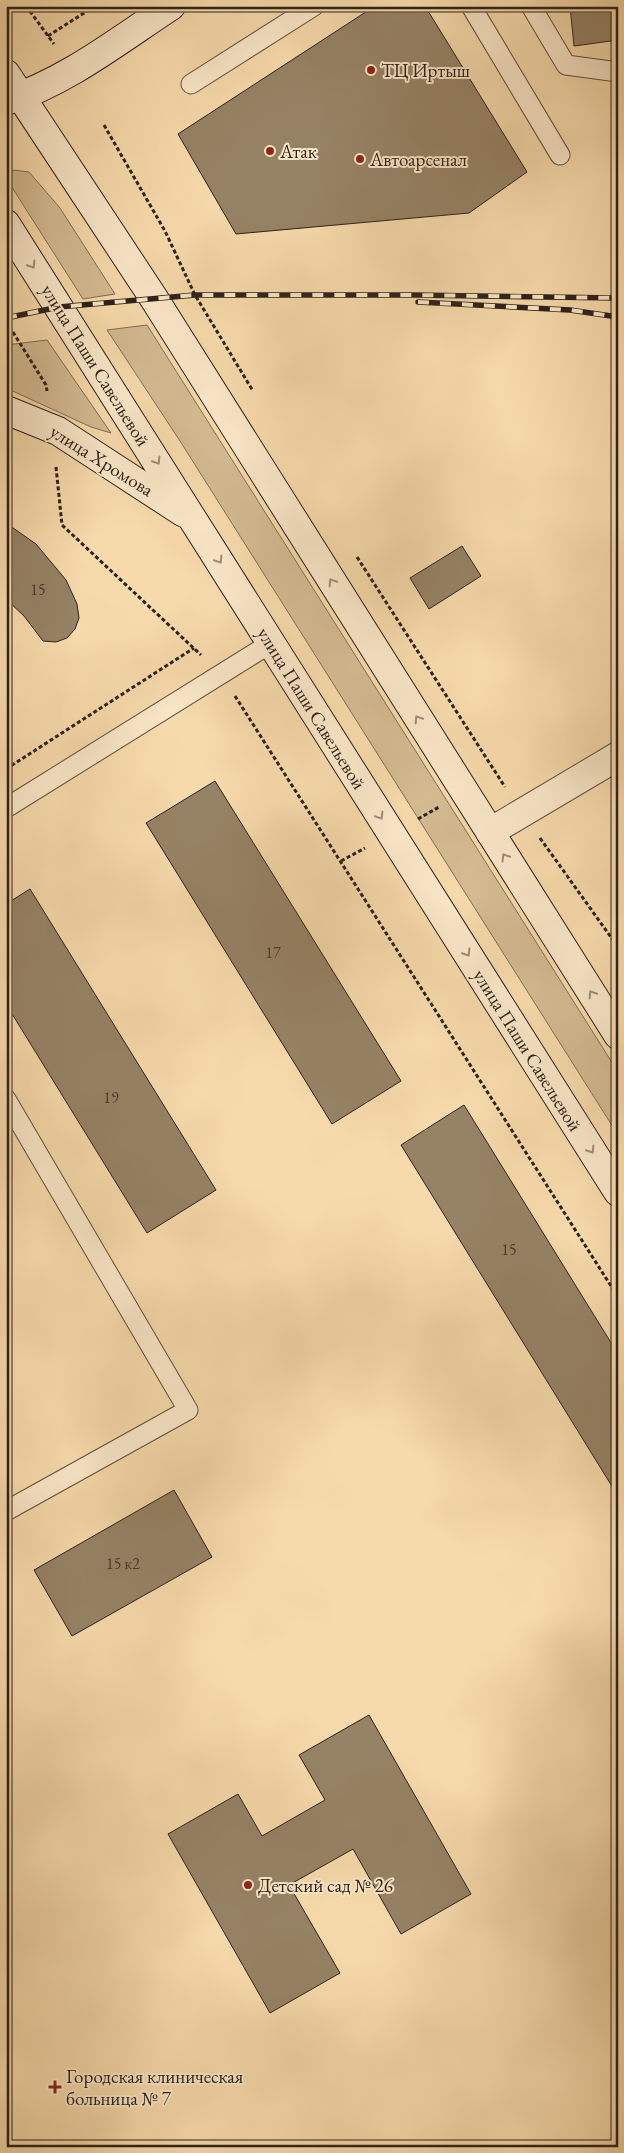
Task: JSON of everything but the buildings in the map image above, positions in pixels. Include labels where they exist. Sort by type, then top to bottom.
[{"type":"main road","points":[[171,6],[71,71],[11,90],[153,297],[616,1029]]},
{"type":"main road","name":"улица Паши Савельевой","points":[[6,224],[618,1192]]},
{"type":"main road","name":"улица Хромова","points":[[6,410],[52,428],[193,519]]},
{"type":"main road","points":[[490,832],[618,756]]},
{"type":"lane","points":[[191,84],[314,6]]},
{"type":"lane","points":[[471,6],[560,155]]},
{"type":"lane","points":[[531,6],[566,65],[618,72]]},
{"type":"lane","points":[[6,808],[271,643]]},
{"type":"lane","points":[[6,1099],[188,1410],[6,1511]]},
{"type":"path","points":[[26,6],[58,49]]},
{"type":"path","points":[[48,36],[94,6]]},
{"type":"path","points":[[104,125],[166,231],[195,294],[255,395]]},
{"type":"path","points":[[6,320],[46,385],[62,525],[222,674],[618,1297]]},
{"type":"path","points":[[354,552],[521,812],[618,947]]},
{"type":"path","points":[[6,769],[194,648]]},
{"type":"shaded area","points":[[13,170],[29,172],[60,208],[115,294],[83,299],[8,181]]},
{"type":"shaded area","points":[[147,325],[618,1072],[618,1135],[180,441],[107,330]]},
{"type":"shaded area","points":[[47,340],[111,433],[91,427],[6,388],[6,345]]},
{"type":"railway","points":[[6,318],[59,307],[195,295],[413,295],[618,298]]},
{"type":"railway","points":[[418,302],[570,310],[618,317]]},
{"type":"place","name":"ТЦ Иртыш","points":[[371,70]]},
{"type":"place","name":"Атак","points":[[270,151]]},
{"type":"place","name":"Автоарсенал","points":[[360,159]]},
{"type":"place","name":"Детский сад № 26","points":[[248,1885]]},
{"type":"place","name":"Городская клиническая больница № 7","points":[[55,2087]]}]
